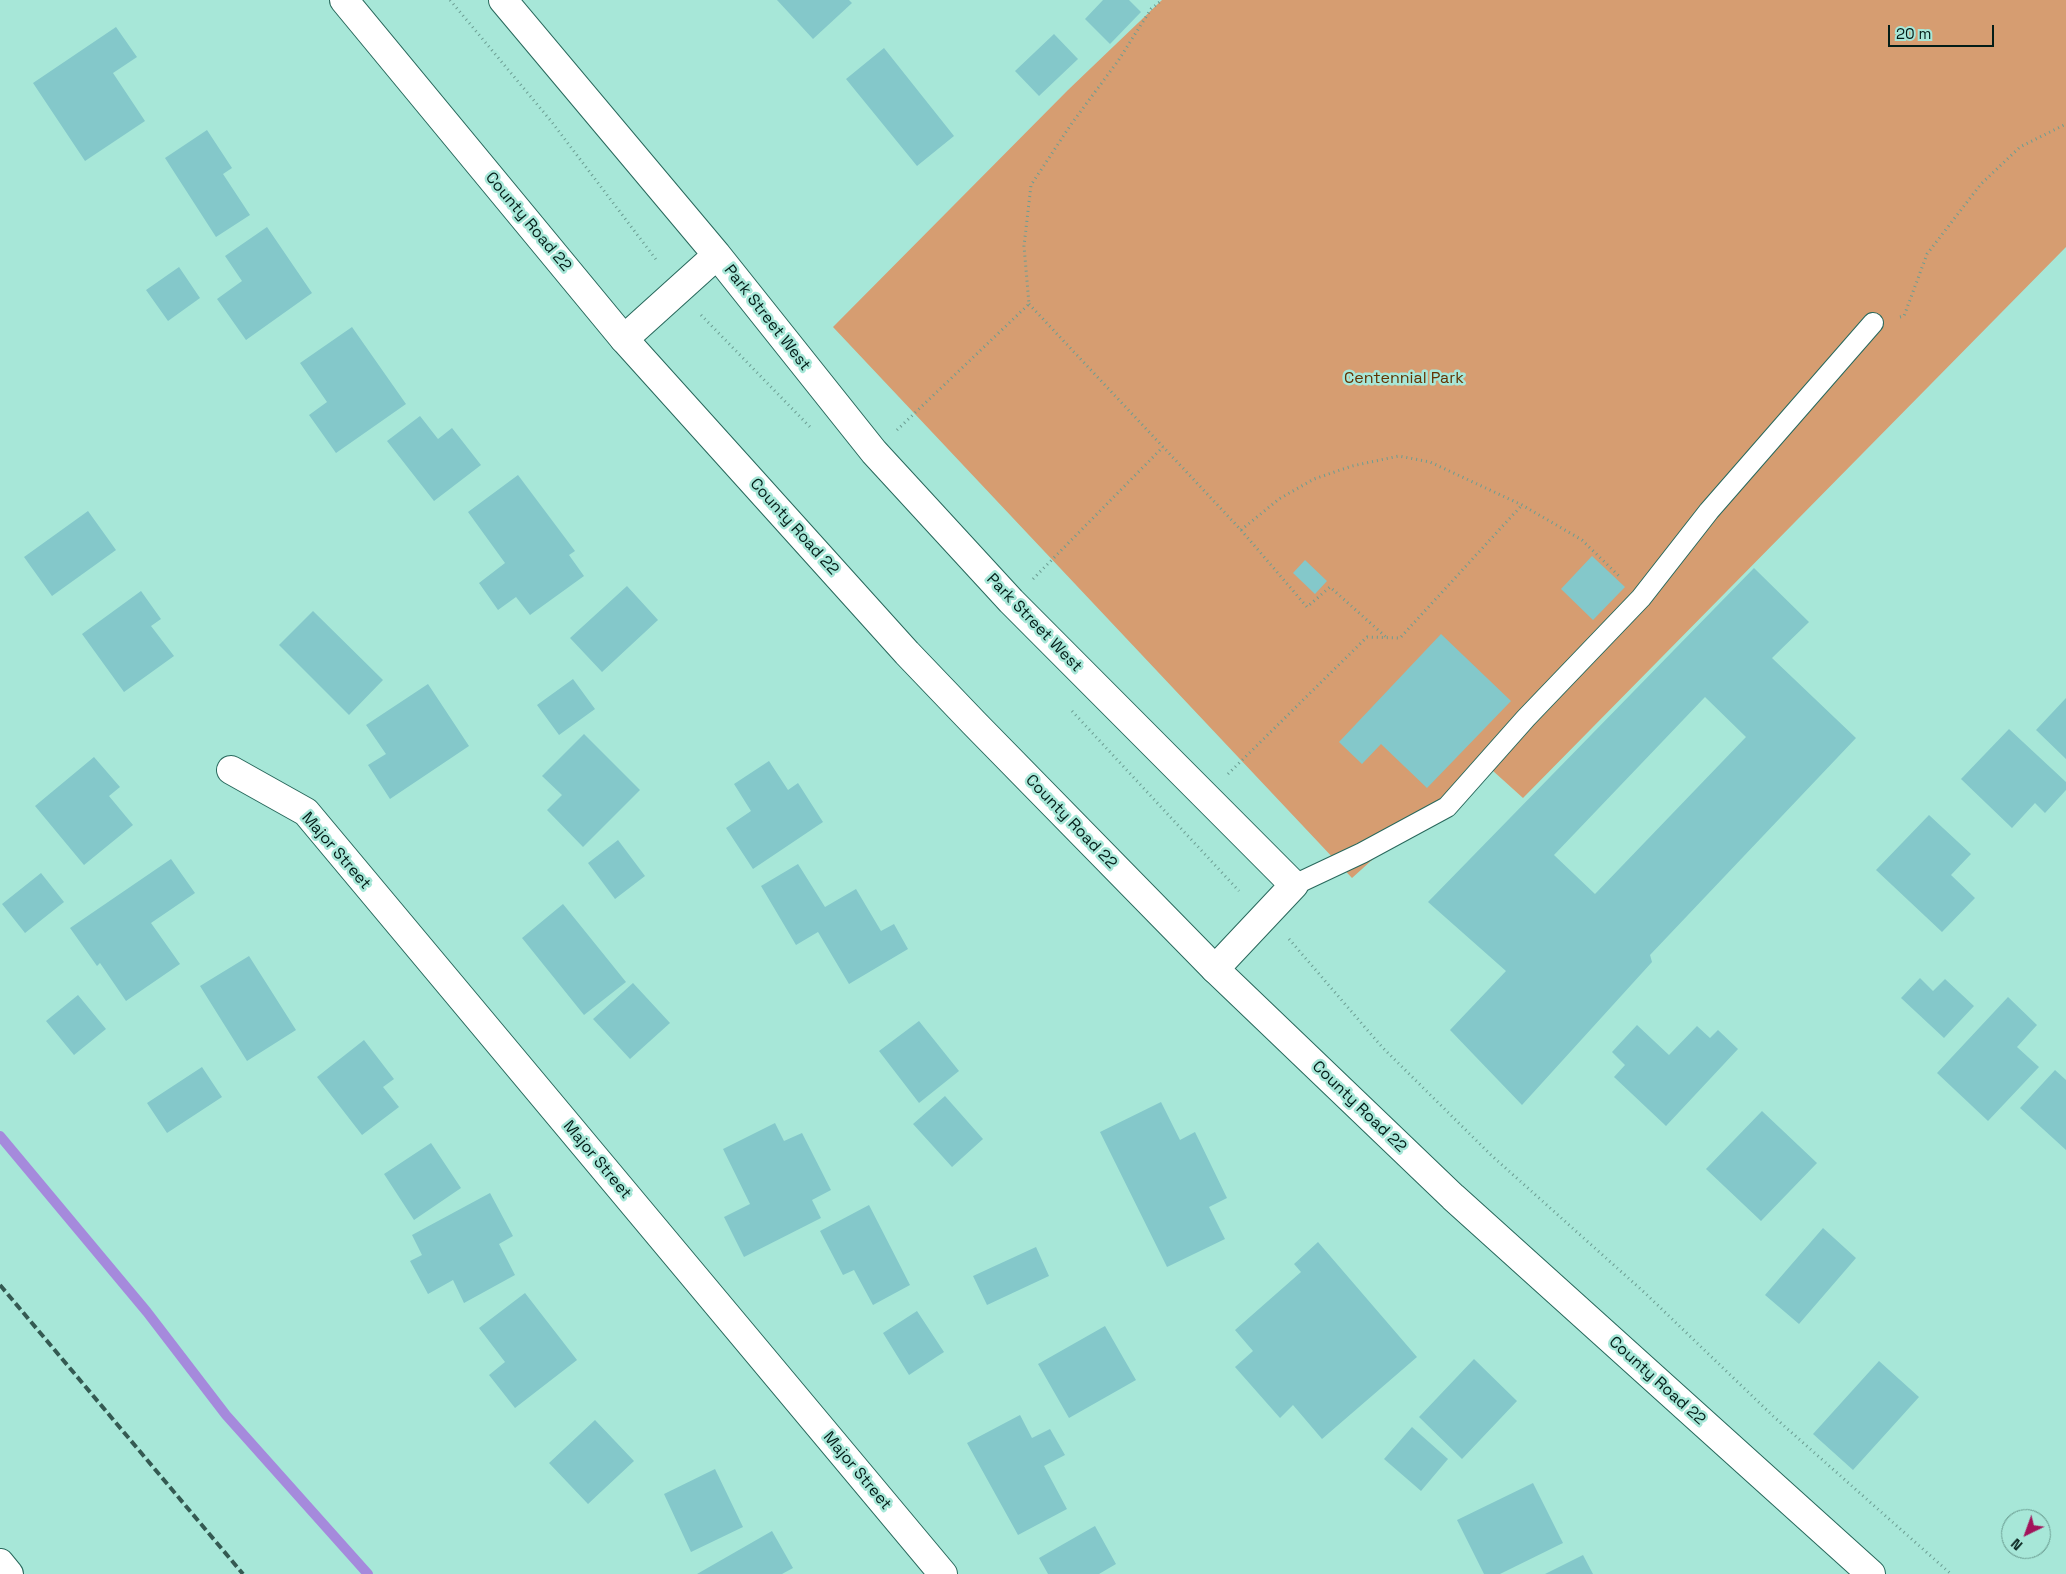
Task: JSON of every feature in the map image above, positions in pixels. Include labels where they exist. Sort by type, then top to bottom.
[{"type":"street","name":"County Road 22","points":[[344,0],[624,339],[907,653],[1215,969],[1453,1197],[1871,1574]]},
{"type":"street","name":"Park Street West","points":[[503,0],[717,255],[874,452],[1012,601],[1294,885]]},
{"type":"street","name":"Park Street West","points":[[624,339],[717,255]]},
{"type":"street","name":"Major Street","points":[[231,770],[306,812],[943,1574]]},
{"type":"street","points":[[1215,969],[1294,885]]},
{"type":"street","points":[[0,1563],[9,1574]]},
{"type":"lane","points":[[1294,885],[1362,853],[1447,807],[1526,718],[1641,598],[1708,511],[1873,323]]},
{"type":"path","points":[[450,0],[551,121],[658,262]]},
{"type":"path","points":[[1162,0],[1151,9],[1118,61],[1072,123],[1032,186],[1024,246],[1029,304],[1241,530],[1307,607],[1330,588],[1386,638]]},
{"type":"path","points":[[1873,323],[1904,316],[1928,254],[1981,184],[2020,147],[2066,124]]},
{"type":"path","points":[[874,452],[1029,304]]},
{"type":"path","points":[[1012,601],[1162,447]]},
{"type":"path","points":[[1241,530],[1279,499],[1314,479],[1352,466],[1399,456],[1430,462],[1522,505],[1582,540],[1641,598]]},
{"type":"path","points":[[1206,796],[1367,637],[1400,638],[1522,505]]},
{"type":"path","points":[[1289,939],[1382,1047],[1491,1155],[1645,1293],[1773,1416],[1951,1574]]},
{"type":"green space","name":"Centennial Park","points":[[1162,0],[2066,0],[2066,247],[1523,798],[1482,761],[1352,878],[833,327],[1068,90]]},
{"type":"building","points":[[777,0],[849,0],[852,3],[813,39]]},
{"type":"building","points":[[1103,0],[1129,0],[1141,12],[1110,44],[1085,19]]},
{"type":"building","points":[[116,27],[137,57],[113,73],[145,121],[85,161],[33,83]]},
{"type":"building","points":[[1054,34],[1078,59],[1039,96],[1015,71]]},
{"type":"building","points":[[884,48],[954,136],[917,166],[846,79]]},
{"type":"building","points":[[207,130],[232,168],[223,174],[250,215],[216,237],[165,158]]},
{"type":"building","points":[[267,227],[312,293],[246,340],[217,299],[242,281],[225,256]]},
{"type":"building","points":[[179,267],[200,298],[168,321],[146,290]]},
{"type":"building","points":[[352,327],[406,404],[336,453],[309,415],[327,402],[300,363]]},
{"type":"building","points":[[420,416],[438,439],[452,428],[481,465],[434,501],[387,441]]},
{"type":"building","points":[[518,475],[575,551],[569,555],[584,576],[530,615],[516,597],[498,610],[479,583],[505,563],[468,512]]},
{"type":"building","points":[[88,511],[116,550],[52,596],[24,557]]},
{"type":"building","points":[[1592,556],[1625,587],[1593,620],[1561,589]]},
{"type":"building","points":[[1305,560],[1327,581],[1315,594],[1293,573]]},
{"type":"building","points":[[1754,568],[1809,622],[1772,658],[1856,738],[1650,955],[1652,962],[1522,1105],[1450,1030],[1506,971],[1428,902]],"holes":[[[1705,697],[1746,737],[1595,894],[1554,855]]]},
{"type":"building","points":[[627,586],[658,620],[602,672],[570,638]]},
{"type":"building","points":[[141,591],[161,619],[151,626],[174,656],[124,692],[82,634]]},
{"type":"building","points":[[313,611],[383,680],[349,715],[279,645]]},
{"type":"building","points":[[1441,634],[1511,701],[1427,788],[1381,744],[1362,764],[1339,742]]},
{"type":"building","points":[[573,679],[595,709],[559,735],[537,705]]},
{"type":"building","points":[[428,684],[469,746],[390,799],[368,765],[386,754],[366,725]]},
{"type":"building","points":[[2066,698],[2066,759],[2036,730]]},
{"type":"building","points":[[2009,729],[2066,782],[2066,790],[2045,813],[2035,803],[2012,828],[1961,779]]},
{"type":"building","points":[[584,734],[640,790],[583,847],[547,810],[562,795],[542,776]]},
{"type":"building","points":[[94,757],[120,787],[109,796],[133,825],[84,865],[35,806]]},
{"type":"building","points":[[769,761],[788,790],[798,783],[823,822],[753,869],[726,828],[751,811],[734,784]]},
{"type":"building","points":[[1929,815],[1971,854],[1951,875],[1975,898],[1942,932],[1876,870]]},
{"type":"building","points":[[618,840],[645,876],[615,899],[588,863]]},
{"type":"building","points":[[171,859],[195,893],[151,923],[180,964],[126,1001],[100,963],[97,966],[70,928]]},
{"type":"building","points":[[798,864],[825,907],[856,889],[881,931],[894,924],[908,949],[849,984],[818,932],[796,945],[761,886]]},
{"type":"building","points":[[41,873],[64,902],[25,933],[2,904]]},
{"type":"building","points":[[563,904],[626,982],[584,1015],[522,938]]},
{"type":"building","points":[[249,956],[296,1030],[247,1061],[200,986]]},
{"type":"building","points":[[1920,978],[1933,991],[1945,979],[1974,1006],[1944,1038],[1901,998]]},
{"type":"building","points":[[633,983],[670,1023],[630,1059],[593,1019]]},
{"type":"building","points":[[78,995],[106,1029],[74,1055],[46,1021]]},
{"type":"building","points":[[2008,997],[2037,1025],[2017,1047],[2039,1067],[1988,1121],[1937,1073]]},
{"type":"building","points":[[919,1021],[959,1071],[919,1103],[879,1051]]},
{"type":"building","points":[[1637,1025],[1669,1055],[1697,1026],[1710,1038],[1718,1030],[1738,1049],[1666,1126],[1614,1077],[1625,1065],[1612,1052]]},
{"type":"building","points":[[364,1040],[394,1079],[383,1087],[399,1107],[362,1135],[317,1077]]},
{"type":"building","points":[[202,1067],[222,1097],[167,1133],[147,1103]]},
{"type":"building","points":[[2055,1070],[2066,1080],[2066,1150],[2020,1108]]},
{"type":"building","points":[[945,1096],[983,1139],[952,1167],[913,1124]]},
{"type":"building","points":[[1161,1102],[1180,1140],[1195,1132],[1227,1198],[1209,1207],[1225,1239],[1167,1267],[1100,1132]]},
{"type":"building","points":[[1762,1111],[1817,1163],[1761,1221],[1706,1169]]},
{"type":"building","points":[[775,1123],[784,1141],[802,1133],[831,1190],[812,1200],[821,1218],[744,1257],[724,1217],[750,1204],[723,1149]]},
{"type":"building","points":[[431,1143],[461,1188],[414,1220],[384,1174]]},
{"type":"building","points":[[490,1193],[513,1236],[499,1244],[515,1275],[464,1303],[453,1280],[428,1294],[410,1261],[422,1255],[412,1235]]},
{"type":"building","points":[[869,1205],[910,1285],[873,1305],[854,1270],[843,1275],[820,1231]]},
{"type":"building","points":[[1823,1228],[1856,1258],[1799,1324],[1765,1295]]},
{"type":"building","points":[[1318,1242],[1417,1357],[1322,1439],[1293,1405],[1280,1418],[1235,1367],[1253,1351],[1235,1330],[1301,1272],[1294,1264]]},
{"type":"building","points":[[1036,1247],[1049,1276],[987,1305],[973,1276]]},
{"type":"building","points":[[525,1293],[577,1360],[515,1408],[489,1375],[505,1362],[479,1328]]},
{"type":"building","points":[[917,1311],[944,1352],[909,1375],[883,1333]]},
{"type":"building","points":[[1105,1326],[1136,1380],[1069,1418],[1038,1364]]},
{"type":"building","points":[[1474,1359],[1517,1401],[1462,1459],[1419,1417]]},
{"type":"building","points":[[1879,1361],[1919,1397],[1853,1470],[1813,1434]]},
{"type":"building","points":[[1020,1415],[1032,1438],[1050,1429],[1065,1455],[1044,1466],[1067,1509],[1018,1535],[967,1443]]},
{"type":"building","points":[[595,1420],[634,1461],[588,1504],[549,1463]]},
{"type":"building","points":[[1412,1427],[1448,1459],[1421,1491],[1384,1459]]},
{"type":"building","points":[[715,1469],[743,1527],[691,1552],[664,1494]]},
{"type":"building","points":[[1533,1483],[1563,1543],[1500,1574],[1484,1574],[1457,1520]]},
{"type":"building","points":[[1095,1526],[1116,1564],[1099,1574],[1048,1574],[1039,1558]]},
{"type":"building","points":[[772,1531],[793,1568],[782,1574],[697,1574]]},
{"type":"building","points":[[1583,1555],[1593,1574],[1545,1574]]},
{"type":"waterway","points":[[0,1136],[147,1312],[226,1415],[368,1574]]},
{"type":"railway","points":[[0,1285],[243,1574]]}]
